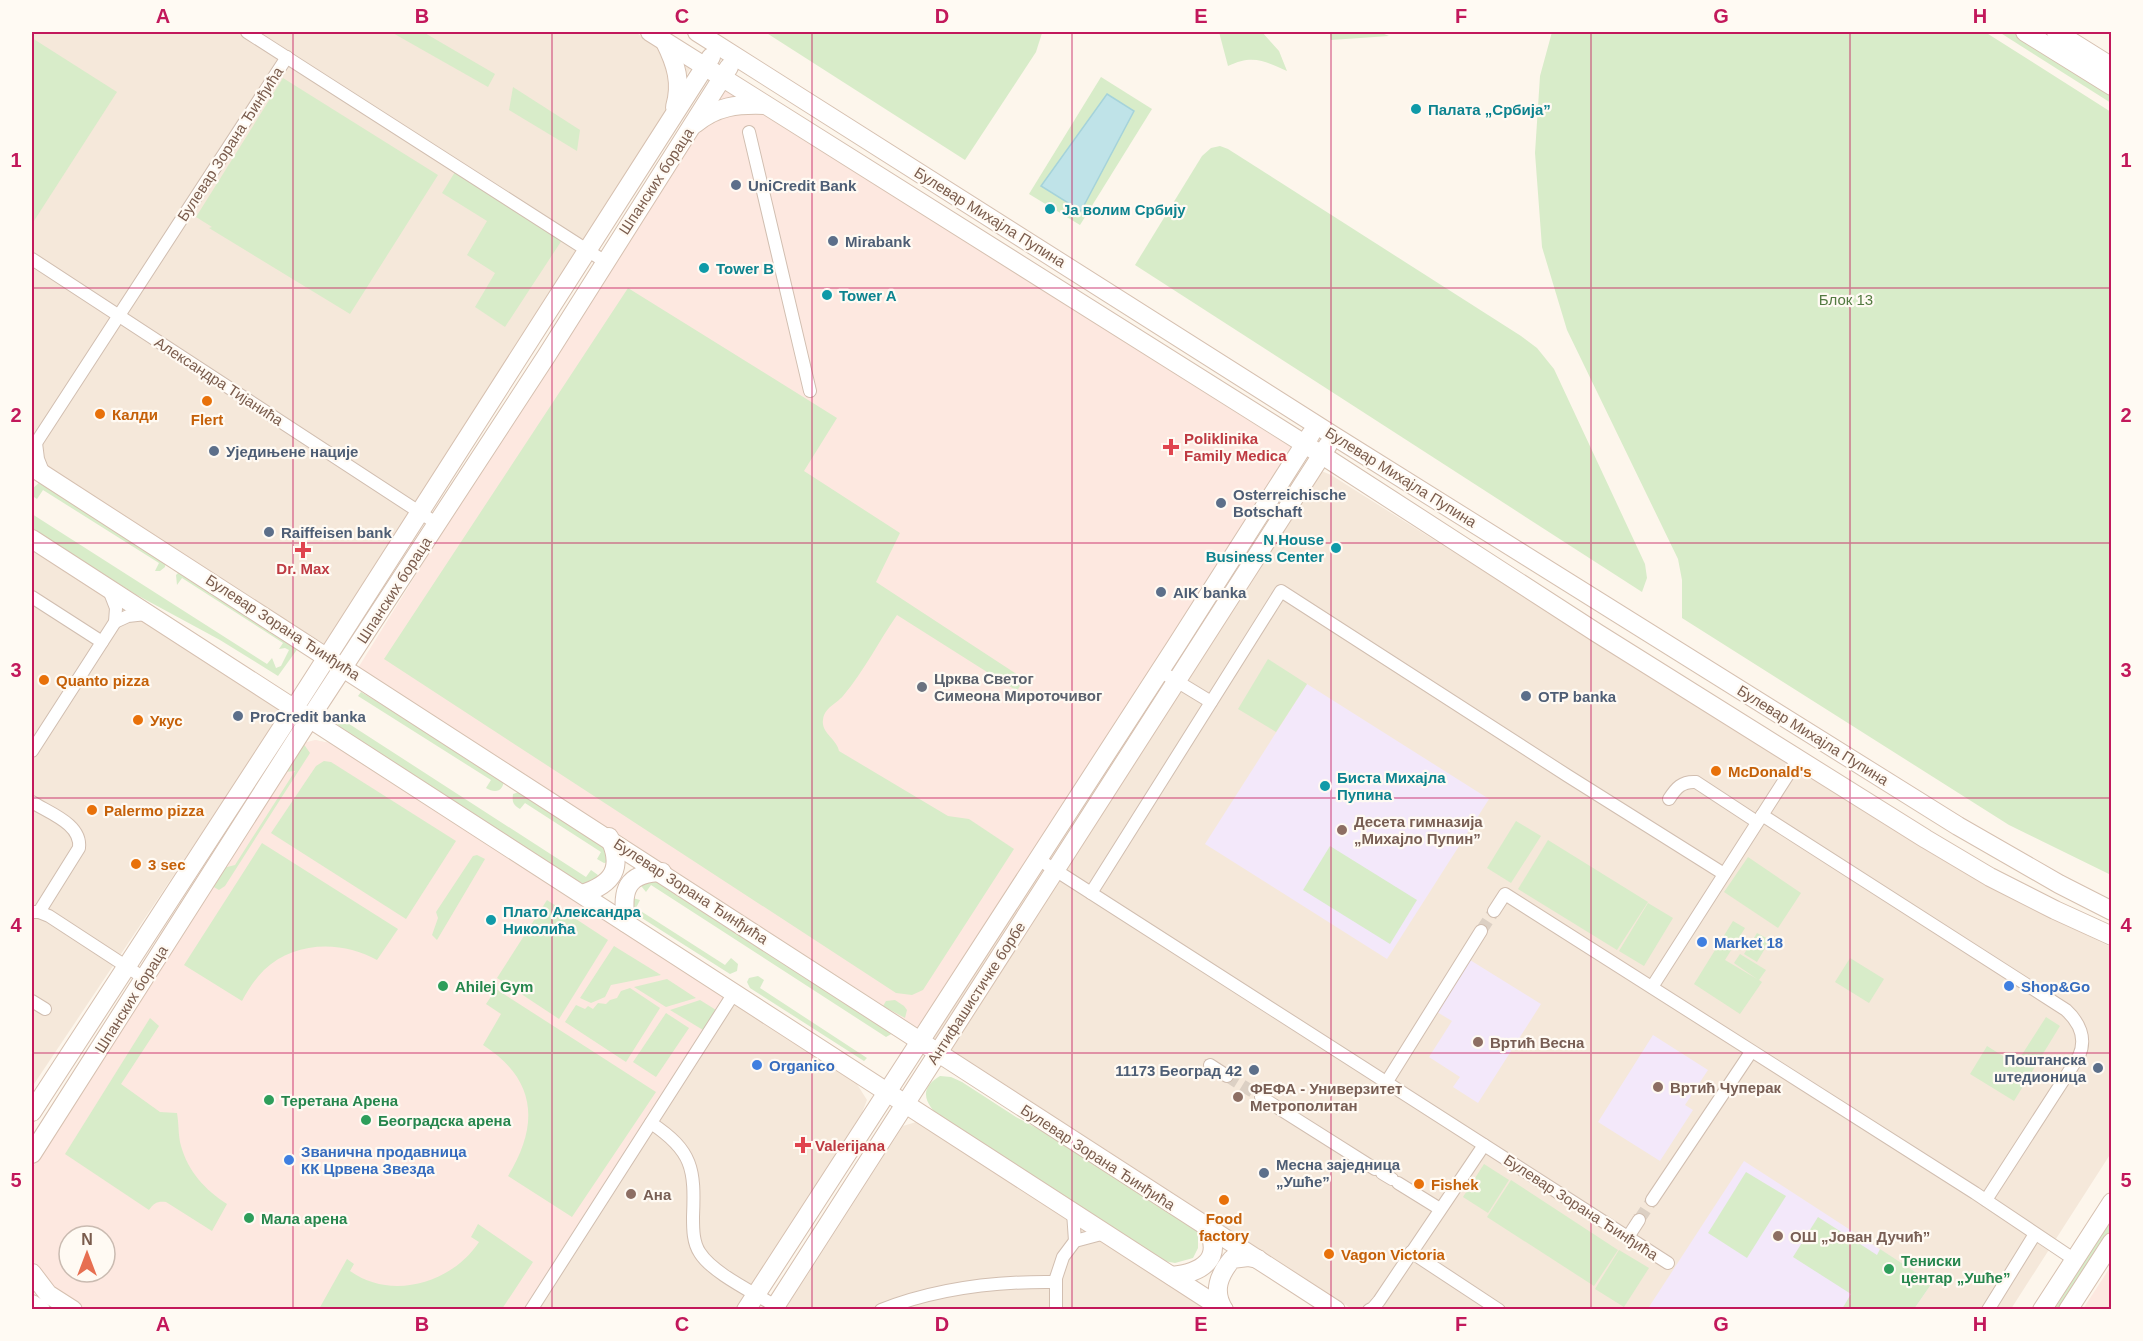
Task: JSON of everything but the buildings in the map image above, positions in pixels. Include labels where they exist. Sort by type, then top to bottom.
[{"type":"street","points":[[247,32],[604,261]]},
{"type":"street","name":"Булевар Михајла Пупина","points":[[697,32],[1334,436],[2005,855],[2112,911]]},
{"type":"street","points":[[2025,32],[2112,87]]},
{"type":"street","points":[[2056,32],[2112,67]]},
{"type":"street","points":[[657,36],[675,62],[678,75],[679,94],[673,117]]},
{"type":"street","name":"Булевар Михајла Пупина","points":[[657,36],[1926,839],[1990,877],[2112,936]]},
{"type":"street","name":"Шпанских бораца","points":[[32,1112],[328,656],[718,45]]},
{"type":"street","name":"Шпанских бораца","points":[[32,1154],[310,718],[547,355],[604,261],[736,56]]},
{"type":"street","name":"Булевар Зорана Ђинђића","points":[[287,57],[34,444],[38,459],[36,474],[344,666],[609,837],[919,1042],[1336,1310]]},
{"type":"street","points":[[689,129],[718,110],[740,104],[766,105]]},
{"type":"street","points":[[749,132],[810,392]]},
{"type":"street","points":[[1020,265],[1033,244]]},
{"type":"street","name":"Александра Тијанића","points":[[32,259],[436,523]]},
{"type":"street","name":"Антифашистичке борбе","points":[[751,1302],[1160,671],[1316,424]]},
{"type":"street","name":"Антифашистичке борбе","points":[[651,1123],[680,1146],[690,1166],[693,1182],[694,1235],[700,1254],[751,1302],[776,1308],[937,1053],[1334,436]]},
{"type":"street","points":[[32,539],[1224,1310]]},
{"type":"street","points":[[32,751],[115,622],[116,608],[109,590]]},
{"type":"street","points":[[1091,893],[1281,591],[1724,874]]},
{"type":"street","points":[[32,597],[102,642]]},
{"type":"street","points":[[115,622],[128,616],[146,614]]},
{"type":"street","points":[[1624,650],[1640,627]]},
{"type":"street","points":[[1160,671],[1211,702]]},
{"type":"street","name":"Булевар Михајла Пупина","points":[[1652,987],[1798,759]]},
{"type":"street","points":[[1669,799],[1676,789],[1687,781],[1696,782],[1760,818],[2066,1010],[2080,1028],[2082,1044],[2079,1056],[1986,1200]]},
{"type":"street","points":[[32,802],[73,827],[80,840],[79,848],[35,912],[61,923],[144,978]]},
{"type":"street","points":[[582,894],[595,890],[612,876],[617,864],[615,850],[609,837]]},
{"type":"street","name":"Булевар Зорана Ђинђића","points":[[1038,860],[1668,1263]]},
{"type":"street","points":[[626,923],[623,905],[628,885],[634,878],[647,872],[662,872]]},
{"type":"street","points":[[1494,911],[1504,894],[1986,1200],[2074,1260]]},
{"type":"street","points":[[1386,1083],[1481,931]]},
{"type":"street","points":[[531,1310],[734,993]]},
{"type":"street","points":[[32,1000],[45,1009]]},
{"type":"street","points":[[1652,1200],[1751,1052]]},
{"type":"street","points":[[1210,1065],[1227,1076]]},
{"type":"street","points":[[1261,1096],[1440,1209]]},
{"type":"street","points":[[1372,1309],[1484,1144]]},
{"type":"street","points":[[2042,1310],[2112,1202]]},
{"type":"street","points":[[1056,1310],[1056,1282],[1060,1262],[1075,1240],[1073,1212]]},
{"type":"street","points":[[1628,1237],[1639,1220]]},
{"type":"street","points":[[1172,1276],[1194,1273],[1203,1268],[1209,1260],[1213,1248],[1206,1227]]},
{"type":"street","points":[[1075,1240],[1106,1233]]},
{"type":"street","points":[[1988,1310],[2035,1234]]},
{"type":"street","points":[[2068,1310],[2112,1242]]},
{"type":"street","points":[[1411,1252],[1499,1310]]},
{"type":"street","points":[[1224,1310],[1217,1290],[1223,1270],[1232,1259],[1248,1257],[1260,1260]]},
{"type":"street","points":[[32,1273],[45,1302]]},
{"type":"street","points":[[881,1310],[938,1292],[969,1287],[1018,1282],[1056,1282]]},
{"type":"street","points":[[32,1304],[45,1302],[73,1310]]},
{"type":"shaded area","points":[[32,32],[635,32],[691,67],[663,121],[325,644],[189,561],[32,458]]},
{"type":"shaded area","points":[[725,89],[1294,449],[920,1029],[358,668],[507,428]]},
{"type":"shaded area","points":[[1312,467],[1331,475],[1939,858],[2111,947],[2111,1153],[2011,1309],[1352,1309],[932,1037],[1291,476]]},
{"type":"shaded area","points":[[32,551],[282,709],[258,749],[32,1087]]},
{"type":"shaded area","name":"Десета гимназија „Михајло Пупин”","points":[[1307,684],[1489,799],[1387,959],[1205,844]]},
{"type":"shaded area","points":[[315,740],[338,745],[855,1081],[867,1100],[852,1138],[740,1309],[87,1309],[59,1284],[117,1284],[117,1224],[57,1224],[57,1282],[33,1260],[32,1256],[33,1167],[163,960],[182,937]]},
{"type":"shaded area","points":[[315,740],[338,745],[727,997],[525,1309],[87,1309],[59,1293],[44,1277],[33,1260],[32,1170],[163,960],[182,937],[303,743]]},
{"type":"shaded area","name":"Вртић Весна","points":[[1470,960],[1541,1004],[1478,1103],[1453,1087],[1460,1077],[1429,1057],[1452,1021],[1437,1012]]},
{"type":"shaded area","name":"Вртић Чуперак","points":[[1653,1035],[1708,1070],[1685,1105],[1693,1110],[1660,1161],[1598,1122]]},
{"type":"shaded area","points":[[916,1122],[1214,1310],[785,1310],[903,1126]]},
{"type":"shaded area","name":"ОШ „Јован Дучић”","points":[[1744,1161],[1932,1283],[1914,1309],[1647,1310]]},
{"type":"shaded area","points":[[2111,1266],[2111,1309],[2083,1309]]},
{"type":"green space","points":[[391,32],[423,32],[495,74],[488,87]]},
{"type":"green space","points":[[765,32],[1042,33],[1036,52],[965,160]]},
{"type":"green space","points":[[1219,32],[1262,32],[1279,51],[1287,71],[1258,60],[1245,60],[1228,66]]},
{"type":"green space","points":[[1330,32],[1379,32],[1389,36],[1331,40]]},
{"type":"green space","name":"Блок 13","points":[[1552,32],[1985,32],[2111,112],[2111,875],[2009,825],[1682,618],[1682,580],[1678,559],[1567,330],[1542,247],[1535,153],[1540,76]]},
{"type":"green space","points":[[1999,32],[2012,32],[2111,94],[2111,103]]},
{"type":"green space","points":[[32,38],[117,92],[32,224]]},
{"type":"green space","points":[[1101,77],[1152,109],[1080,225],[1029,194]]},
{"type":"green space","points":[[283,78],[438,175],[350,314],[209,228],[212,227],[196,217]]},
{"type":"green space","points":[[513,87],[580,130],[577,151],[509,110]]},
{"type":"green space","points":[[1220,146],[1537,348],[1554,369],[1645,564],[1647,578],[1642,592],[1135,265],[1202,156],[1211,148]]},
{"type":"green space","points":[[455,172],[562,240],[505,327],[475,307],[495,273],[467,255],[487,221],[442,193]]},
{"type":"green space","points":[[628,288],[837,418],[804,471],[900,533],[876,582],[1024,679],[1017,691],[897,615],[851,686],[824,716],[824,729],[839,751],[948,816],[969,819],[1014,849],[923,990],[912,995],[896,993],[384,659]]},
{"type":"green space","points":[[40,482],[166,560],[165,567],[160,571],[155,571],[159,563],[43,490],[37,499],[34,497],[32,489]]},
{"type":"green space","points":[[32,514],[267,664],[272,658],[276,668],[281,666],[289,650],[279,649],[283,643],[182,578],[177,585],[176,575],[181,570],[301,644],[278,676],[220,640],[135,594],[32,529]]},
{"type":"green space","points":[[1268,659],[1307,684],[1276,732],[1238,709]]},
{"type":"green space","points":[[361,692],[502,776],[503,786],[496,791],[486,788],[491,780],[358,696]]},
{"type":"green space","points":[[343,713],[346,715],[343,720],[586,877],[591,870],[598,875],[594,883],[582,883],[568,876],[347,734],[337,724]]},
{"type":"green space","points":[[303,743],[310,753],[225,886],[219,890],[212,886],[223,868],[235,865],[295,771],[284,772]]},
{"type":"green space","points":[[324,761],[331,762],[456,841],[406,919],[271,833],[316,766]]},
{"type":"green space","points":[[527,793],[609,849],[609,862],[604,863],[597,859],[601,852],[525,803],[520,809],[518,808],[514,803],[513,794]]},
{"type":"green space","points":[[1516,821],[1541,836],[1511,883],[1487,868]]},
{"type":"green space","points":[[1548,840],[1648,902],[1617,950],[1518,889]]},
{"type":"green space","points":[[262,843],[398,929],[377,960],[363,953],[334,947],[304,949],[289,953],[264,970],[242,1001],[184,965]]},
{"type":"green space","points":[[1330,846],[1417,900],[1390,944],[1303,890]]},
{"type":"green space","points":[[477,855],[485,859],[437,940],[432,935],[438,918],[436,912],[473,856]]},
{"type":"green space","points":[[1748,857],[1801,893],[1778,928],[1724,892]]},
{"type":"green space","points":[[650,877],[665,883],[895,1032],[886,1037],[651,885],[646,892],[638,882]]},
{"type":"green space","points":[[629,897],[640,900],[636,908],[725,965],[731,958],[738,964],[737,971],[730,974],[634,913],[629,907]]},
{"type":"green space","points":[[547,900],[608,940],[559,1019],[497,978]]},
{"type":"green space","points":[[1648,903],[1673,918],[1644,966],[1619,951]]},
{"type":"green space","points":[[1733,921],[1745,928],[1725,960],[1757,979],[1734,963],[1740,954],[1766,970],[1759,980],[1762,982],[1740,1014],[1694,984]]},
{"type":"green space","points":[[1757,933],[1770,940],[1757,962],[1744,954]]},
{"type":"green space","points":[[614,946],[661,975],[611,985],[605,997],[591,1003],[580,998]]},
{"type":"green space","points":[[1850,958],[1884,979],[1869,1003],[1835,982]]},
{"type":"green space","points":[[758,976],[764,980],[760,988],[867,1058],[864,1061],[750,988],[747,982],[749,978]]},
{"type":"green space","points":[[667,979],[696,998],[666,1007],[634,987]]},
{"type":"green space","points":[[630,988],[660,1008],[626,1062],[565,1022],[576,1005],[585,1009],[588,1006],[593,1009],[598,1003],[606,1004],[617,998],[621,991]]},
{"type":"green space","points":[[496,989],[656,1092],[572,1217],[508,1176],[525,1138],[528,1121],[527,1104],[523,1088],[514,1072],[501,1058],[483,1045],[501,1014],[486,1004]]},
{"type":"green space","points":[[700,1000],[716,1010],[703,1030],[670,1010]]},
{"type":"green space","points":[[895,1000],[907,1010],[905,1018],[883,1006],[886,1001]]},
{"type":"green space","points":[[666,1013],[689,1028],[656,1077],[633,1062]]},
{"type":"green space","points":[[2046,1017],[2060,1026],[2014,1101],[1970,1074],[1987,1046],[2016,1064]]},
{"type":"green space","points":[[150,1018],[159,1026],[121,1084],[160,1112],[177,1113],[180,1142],[188,1164],[205,1186],[227,1204],[212,1231],[166,1202],[156,1203],[149,1210],[65,1154]]},
{"type":"green space","points":[[940,1076],[951,1077],[962,1082],[1016,1117],[1072,1147],[1198,1231],[1198,1248],[1193,1258],[1175,1263],[1164,1261],[942,1120],[926,1098],[928,1087]]},
{"type":"green space","points":[[1484,1164],[1509,1180],[1488,1213],[1463,1197]]},
{"type":"green space","points":[[1746,1172],[1786,1196],[1747,1258],[1708,1233]]},
{"type":"green space","points":[[1511,1180],[1618,1250],[1594,1286],[1487,1217]]},
{"type":"green space","points":[[1818,1217],[1877,1255],[1880,1249],[1932,1283],[1914,1309],[1842,1309],[1851,1294],[1793,1257]]},
{"type":"green space","points":[[2111,1219],[2111,1233],[2064,1309],[2054,1310]]},
{"type":"green space","points":[[478,1224],[533,1262],[502,1309],[319,1309],[347,1259],[354,1264],[350,1271],[366,1280],[384,1285],[402,1286],[420,1283],[453,1268],[467,1256],[479,1242],[471,1237]]},
{"type":"green space","points":[[1619,1250],[1649,1268],[1624,1307],[1595,1289]]},
{"type":"water","points":[[1107,94],[1134,111],[1081,211],[1041,186]]},
{"type":"tunnel","points":[[1481,931],[1494,911]]},
{"type":"tunnel","points":[[1227,1076],[1261,1097]]},
{"type":"tunnel","points":[[1639,1220],[1652,1200]]},
{"type":"place","name":"Палата „Србија”","points":[[1416,109]]},
{"type":"place","name":"UniCredit Bank","points":[[736,185]]},
{"type":"place","name":"Ја волим Србију","points":[[1050,209]]},
{"type":"place","name":"Mirabank","points":[[833,241]]},
{"type":"place","name":"Tower B","points":[[704,268]]},
{"type":"place","name":"Tower A","points":[[827,295]]},
{"type":"place","name":"Flert","points":[[207,401]]},
{"type":"place","name":"Калди","points":[[100,414]]},
{"type":"place","name":"Poliklinika Family Medica","points":[[1171,447]]},
{"type":"place","name":"Уједињене нације","points":[[214,451]]},
{"type":"place","name":"Osterreichische Botschaft","points":[[1221,503]]},
{"type":"place","name":"Raiffeisen bank","points":[[269,532]]},
{"type":"place","name":"N House Business Center","points":[[1336,548]]},
{"type":"place","name":"Dr. Max","points":[[303,550]]},
{"type":"place","name":"AIK banka","points":[[1161,592]]},
{"type":"place","name":"Quanto pizza","points":[[44,680]]},
{"type":"place","name":"Црква Светог Симеона Мироточивог","points":[[922,687]]},
{"type":"place","name":"OTP banka","points":[[1526,696]]},
{"type":"place","name":"ProCredit banka","points":[[238,716]]},
{"type":"place","name":"Укус","points":[[138,720]]},
{"type":"place","name":"McDonald's","points":[[1716,771]]},
{"type":"place","name":"Биста Михајла Пупина","points":[[1325,786]]},
{"type":"place","name":"Palermo pizza","points":[[92,810]]},
{"type":"place","name":"Десета гимназија „Михајло Пупин”","points":[[1342,830]]},
{"type":"place","name":"3 sec","points":[[136,864]]},
{"type":"place","name":"Плато Александра Николића","points":[[491,920]]},
{"type":"place","name":"Market 18","points":[[1702,942]]},
{"type":"place","name":"Ahilej Gym","points":[[443,986]]},
{"type":"place","name":"Shop&Go","points":[[2009,986]]},
{"type":"place","name":"Вртић Весна","points":[[1478,1042]]},
{"type":"place","name":"Organico","points":[[757,1065]]},
{"type":"place","name":"Поштанска штедионица","points":[[2098,1068]]},
{"type":"place","name":"11173 Београд 42","points":[[1254,1070]]},
{"type":"place","name":"Вртић Чуперак","points":[[1658,1087]]},
{"type":"place","name":"ФЕФА - Универзитет Метрополитан","points":[[1238,1097]]},
{"type":"place","name":"Теретана Арена","points":[[269,1100]]},
{"type":"place","name":"Београдска арена","points":[[366,1120]]},
{"type":"place","name":"Valerijana","points":[[803,1145]]},
{"type":"place","name":"Званична продавница КК Црвена Звезда","points":[[289,1160]]},
{"type":"place","name":"Месна заједница „Ушће”","points":[[1264,1173]]},
{"type":"place","name":"Fishek","points":[[1419,1184]]},
{"type":"place","name":"Ана","points":[[631,1194]]},
{"type":"place","name":"Food factory","points":[[1224,1200]]},
{"type":"place","name":"Мала арена","points":[[249,1218]]},
{"type":"place","name":"ОШ „Јован Дучић”","points":[[1778,1236]]},
{"type":"place","name":"Vagon Victoria","points":[[1329,1254]]},
{"type":"place","name":"Тениски центар „Ушће”","points":[[1889,1269]]}]
